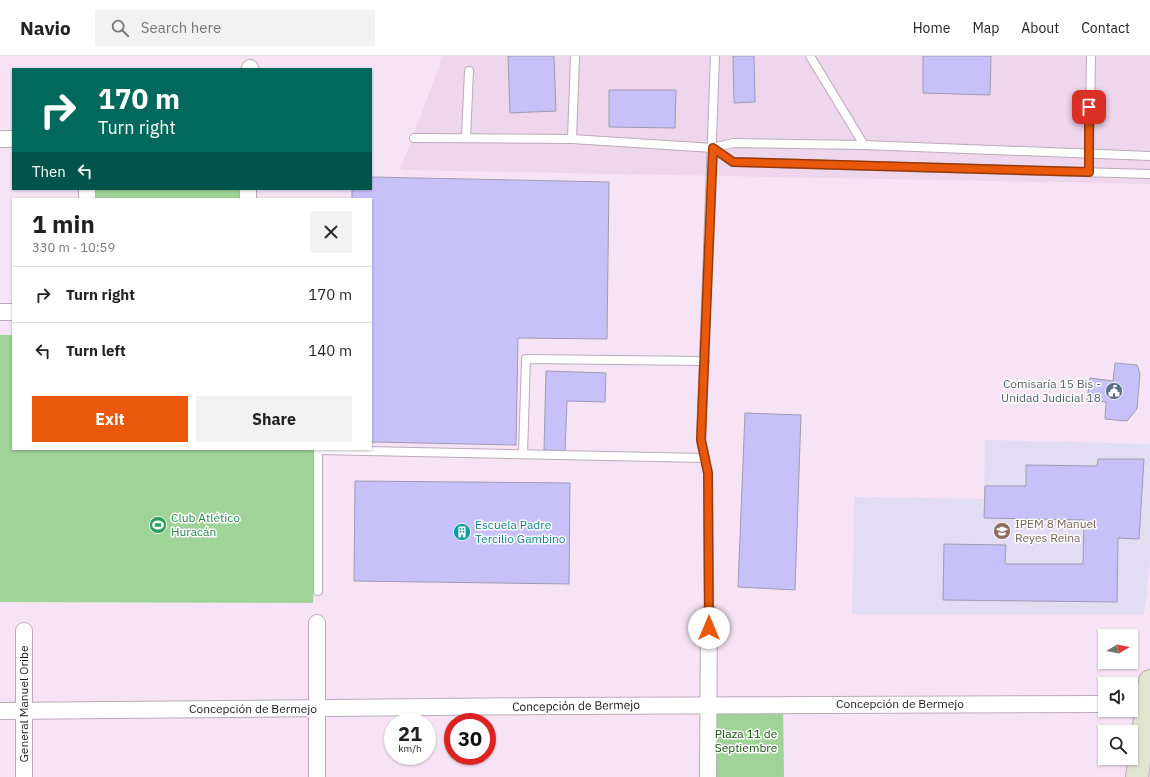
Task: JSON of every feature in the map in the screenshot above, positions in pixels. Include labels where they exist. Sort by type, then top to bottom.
[{"type":"main road","points":[[1137,777],[1142,704],[1150,681]]},
{"type":"street","points":[[0,139],[12,139]]},
{"type":"street","points":[[0,312],[12,312]]},
{"type":"street","points":[[708,777],[709,613]]},
{"type":"street","points":[[317,623],[318,777]]},
{"type":"street","name":"General Manuel Oribe","points":[[24,631],[24,777]]},
{"type":"street","name":"Concepción de Bermejo","points":[[0,711],[709,704],[1098,704]]},
{"type":"lane","points":[[572,139],[575,56]]},
{"type":"lane","points":[[709,613],[708,473],[701,440],[713,148],[715,56]]},
{"type":"lane","points":[[810,56],[864,145]]},
{"type":"lane","points":[[1089,172],[1088,153],[1091,56]]},
{"type":"lane","points":[[466,138],[469,71]]},
{"type":"lane","points":[[414,138],[572,139],[713,148],[733,143],[864,145],[1150,156]]},
{"type":"lane","points":[[713,148],[733,162],[1150,174]]},
{"type":"lane","points":[[523,454],[526,359],[705,361]]},
{"type":"lane","points":[[318,591],[318,450],[705,458]]},
{"type":"shaded area","points":[[443,56],[1150,56],[1150,184],[400,170]]},
{"type":"shaded area","name":"IPEM 8 Manuel Reyes Reina","points":[[985,440],[1150,444],[1150,563],[1144,614],[852,614],[854,497],[984,499]]},
{"type":"green space","points":[[87,190],[248,190],[248,198],[87,198]]},
{"type":"green space","name":"Club Atlético Huracán","points":[[0,335],[12,335],[12,450],[319,450],[313,603],[0,602]]},
{"type":"green space","name":"Plaza 11 de Septiembre","points":[[709,704],[783,704],[784,777],[708,777]]},
{"type":"building","points":[[508,56],[554,56],[556,111],[510,113]]},
{"type":"building","points":[[733,56],[754,56],[755,102],[734,103]]},
{"type":"building","points":[[923,56],[991,56],[990,95],[923,93]]},
{"type":"building","points":[[609,90],[676,90],[675,128],[609,127]]},
{"type":"building","points":[[372,177],[609,182],[607,339],[518,338],[516,445],[372,442],[372,198],[352,198],[352,190],[372,190]]},
{"type":"building","name":"Comisaría 15 Bis - Unidad Judicial 18","points":[[1115,363],[1137,365],[1140,374],[1137,409],[1127,421],[1105,419],[1106,402],[1087,400],[1090,378],[1113,381]]},
{"type":"building","points":[[546,371],[606,373],[605,402],[567,401],[565,451],[544,450]]},
{"type":"building","points":[[745,413],[801,415],[795,590],[738,587]]},
{"type":"building","points":[[1098,459],[1144,459],[1139,539],[1118,538],[1117,602],[943,600],[944,544],[1006,545],[1005,564],[1083,564],[1084,520],[984,518],[985,486],[1026,486],[1026,465],[1097,466]]},
{"type":"building","name":"Escuela Padre Tercilio Gambino","points":[[355,481],[570,483],[569,584],[354,581]]},
{"type":"place","name":"Comisaría 15 Bis - Unidad Judicial 18","points":[[1114,391]]},
{"type":"place","name":"Club Atlético Huracán","points":[[158,525]]},
{"type":"place","name":"IPEM 8 Manuel Reyes Reina","points":[[1002,531]]},
{"type":"place","name":"Escuela Padre Tercilio Gambino","points":[[462,532]]},
{"type":"route","points":[[709,628],[708,473],[701,440],[713,148],[733,162],[1089,172],[1089,107]]}]
